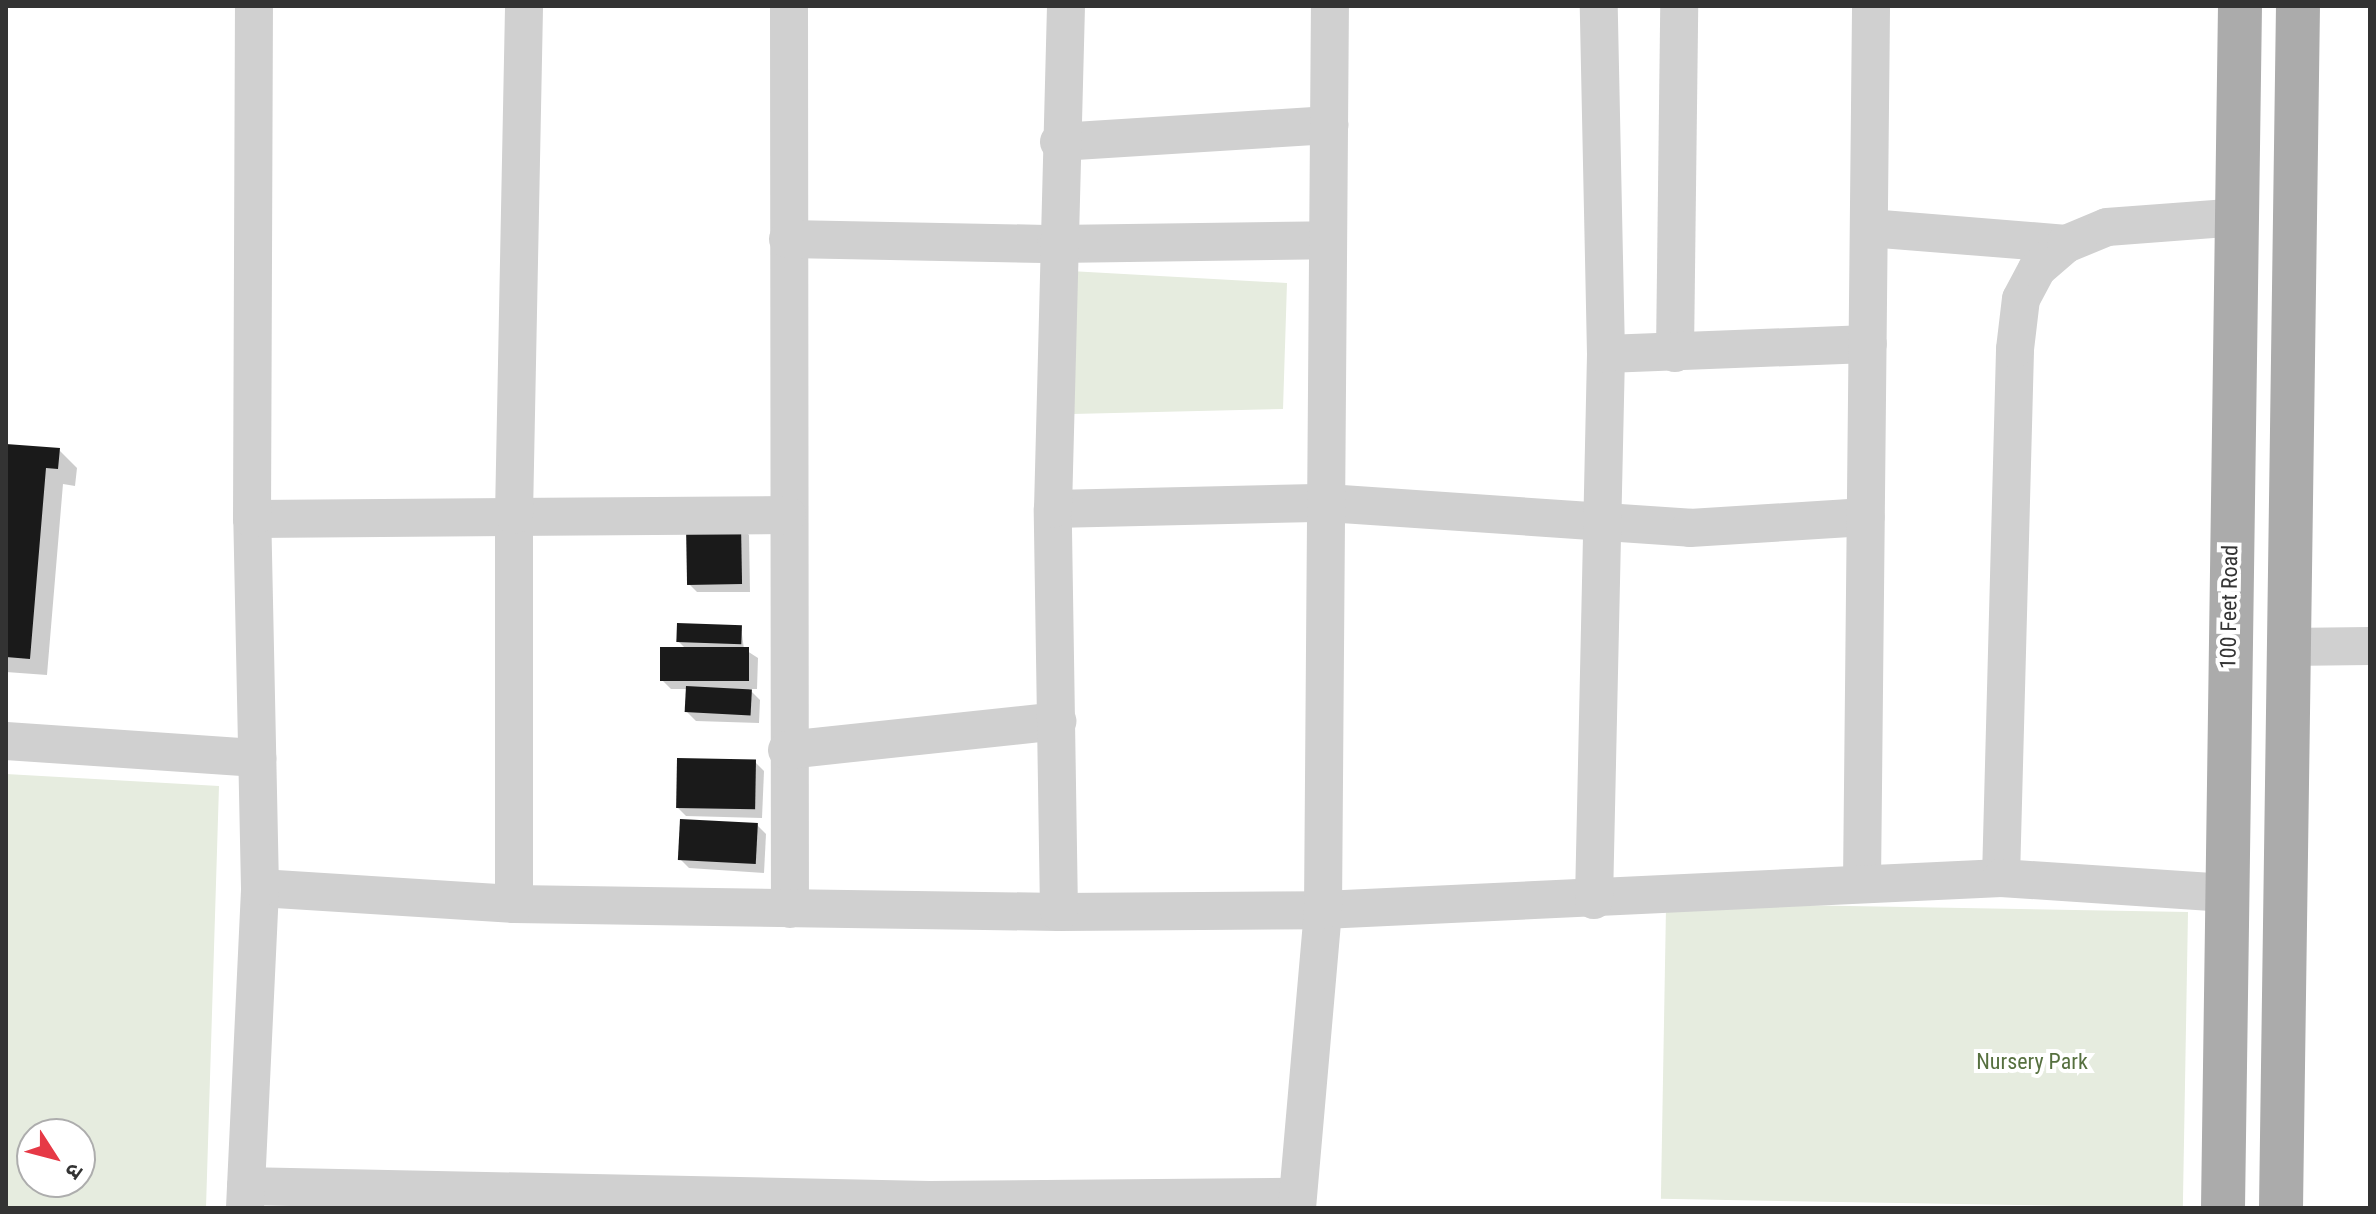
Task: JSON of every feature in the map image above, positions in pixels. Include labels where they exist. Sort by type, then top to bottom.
[{"type":"main road","name":"100 Feet Road","points":[[2223,1208],[2227,647],[2239,217],[2240,6]]},
{"type":"main road","points":[[2281,1208],[2286,647],[2298,6]]},
{"type":"main road","points":[[2227,647],[2286,647]]},
{"type":"street","points":[[254,6],[252,519],[260,888],[245,1197],[761,1203],[1297,1203],[1323,910],[1330,6]]},
{"type":"street","points":[[514,904],[514,515],[524,6]]},
{"type":"street","points":[[789,6],[787,750],[790,909]]},
{"type":"street","points":[[1059,912],[1053,509],[1056,244],[1066,6]]},
{"type":"street","points":[[1594,900],[1606,354],[1599,6]]},
{"type":"street","points":[[1675,353],[1679,6]]},
{"type":"street","points":[[1862,884],[1871,6]]},
{"type":"street","points":[[1059,142],[1329,125]]},
{"type":"street","points":[[2001,878],[2015,349],[2021,299],[2037,269],[2066,244],[2107,227],[2239,217]]},
{"type":"street","points":[[1869,228],[2066,244]]},
{"type":"street","points":[[788,239],[1056,244],[1327,240]]},
{"type":"street","points":[[1606,354],[1868,344]]},
{"type":"street","points":[[1053,509],[1327,503],[1601,525],[1690,528],[1866,517]]},
{"type":"street","points":[[252,519],[787,515]]},
{"type":"street","points":[[2286,647],[2370,646]]},
{"type":"street","points":[[787,750],[1057,721]]},
{"type":"street","points":[[6,741],[257,758]]},
{"type":"street","points":[[260,888],[514,904],[1059,912],[1323,910],[1594,900],[2001,878],[2227,893]]},
{"type":"green space","points":[[1070,271],[1287,283],[1283,409],[1072,414]]},
{"type":"green space","points":[[6,774],[219,786],[206,1208],[6,1208]]},
{"type":"green space","name":"Nursery Park","points":[[1666,903],[2188,912],[2183,1208],[1661,1199]]},
{"type":"building","points":[[6,444],[60,448],[58,469],[46,468],[30,659],[6,657]]},
{"type":"building","points":[[741,524],[742,584],[687,585],[686,525]]},
{"type":"building","points":[[677,623],[742,625],[741,644],[676,642]]},
{"type":"building","points":[[660,647],[749,647],[749,681],[660,681]]},
{"type":"building","points":[[686,686],[752,689],[751,715],[685,712]]},
{"type":"building","points":[[677,758],[756,759],[755,809],[676,808]]},
{"type":"building","points":[[680,819],[758,823],[756,864],[678,860]]}]
